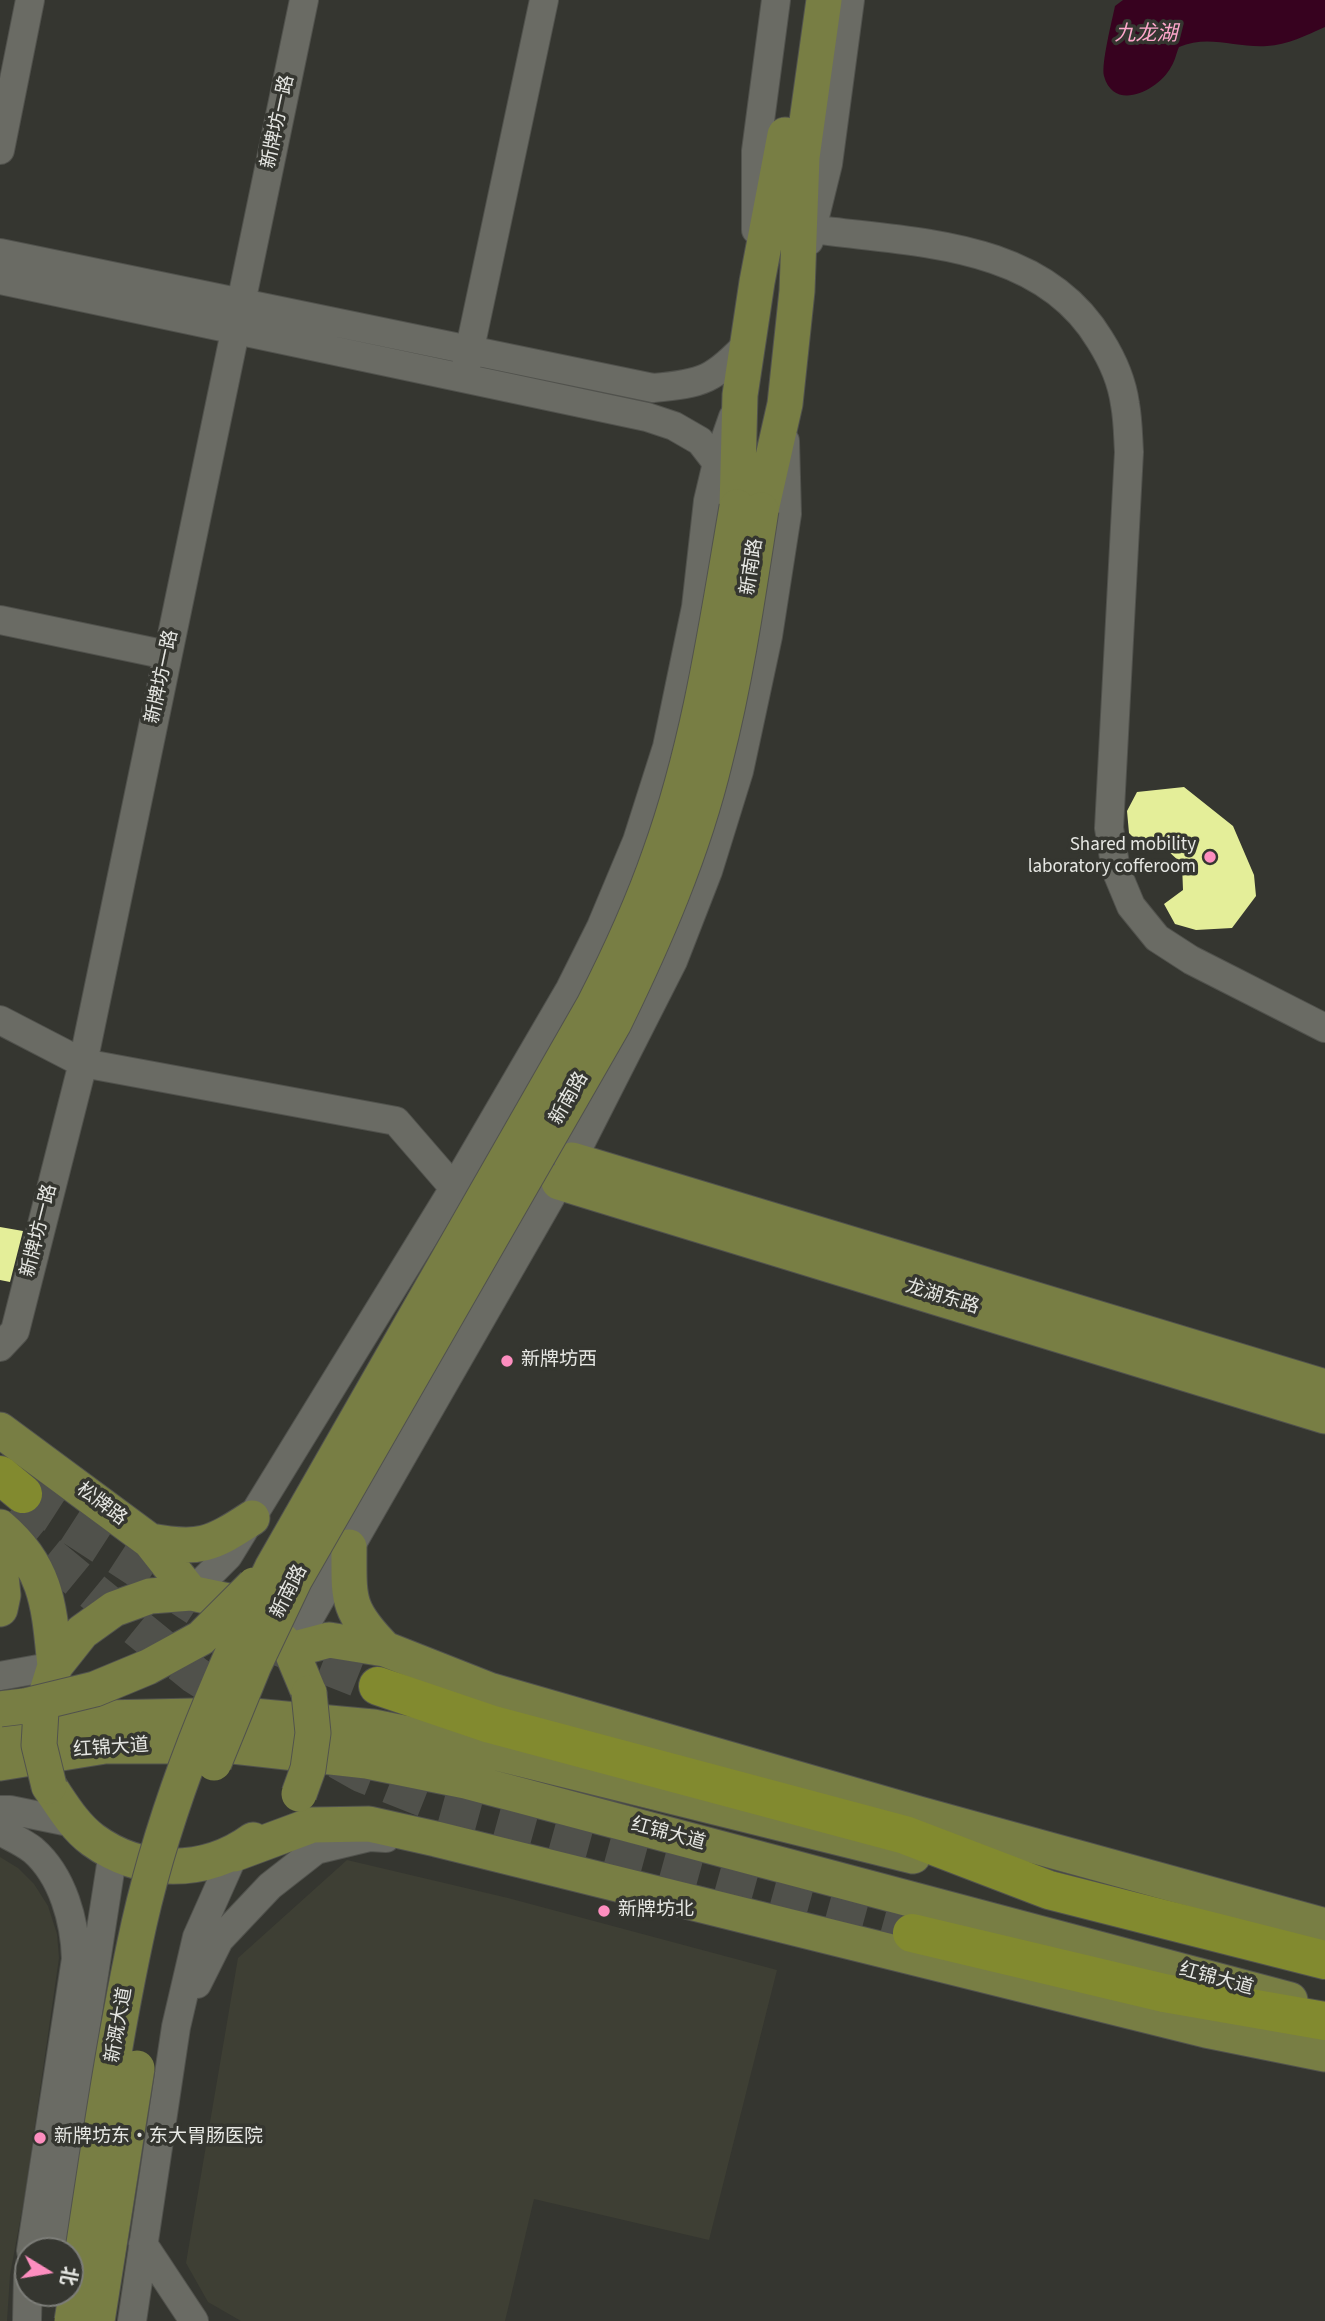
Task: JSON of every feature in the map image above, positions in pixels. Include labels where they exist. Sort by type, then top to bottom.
[{"type":"highway","name":"红锦大道","points":[[378,1686],[490,1724],[905,1835],[1049,1890],[1324,1933]]},
{"type":"highway","name":"红锦大道","points":[[912,1933],[1164,1993],[1325,2021]]},
{"type":"main road","name":"新南路","points":[[209,1740],[230,1655],[272,1568],[594,1005],[627,938],[661,853],[689,756],[717,625],[749,508],[785,404],[797,291],[792,156],[803,0]]},
{"type":"main road","name":"新南路","points":[[209,1740],[254,1665],[295,1579],[614,1023],[649,951],[683,864],[715,762],[742,632],[749,508],[740,395],[757,282],[792,156],[824,0]]},
{"type":"main road","name":"龙湖东路","points":[[565,1171],[1325,1387]]},
{"type":"main road","name":"龙湖东路","points":[[565,1171],[1325,1416]]},
{"type":"main road","name":"松牌路","points":[[0,1430],[150,1541],[191,1593]]},
{"type":"main road","points":[[150,1541],[177,1546],[200,1545],[221,1538],[252,1518]]},
{"type":"main road","points":[[0,1527],[33,1564],[46,1592],[55,1666]]},
{"type":"main road","points":[[349,1547],[352,1606],[362,1625],[385,1648]]},
{"type":"main road","points":[[0,1567],[3,1595],[0,1609]]},
{"type":"main road","points":[[0,1709],[26,1706],[95,1689],[148,1667],[201,1638],[272,1568]]},
{"type":"main road","points":[[234,1854],[281,1818],[299,1794],[308,1769],[313,1733],[309,1693],[291,1650],[258,1616],[229,1601],[191,1593],[150,1596],[114,1609],[82,1632],[55,1666],[41,1711],[40,1745],[49,1786],[74,1823],[113,1852],[152,1866],[194,1866],[234,1854],[312,1825],[369,1824],[1206,2030],[1325,2054]]},
{"type":"main road","name":"红锦大道","points":[[291,1650],[329,1640],[385,1648],[489,1690],[1324,1933]]},
{"type":"main road","name":"红锦大道","points":[[0,1733],[103,1718],[242,1715],[373,1727],[473,1747],[1049,1890]]},
{"type":"main road","name":"新溉大道","points":[[72,2321],[118,2030],[140,1923],[164,1833],[209,1740]]},
{"type":"main road","name":"新溉大道","points":[[97,2321],[142,2037],[163,1927],[188,1836],[209,1740]]},
{"type":"main road","name":"红锦大道","points":[[0,1763],[105,1746],[233,1746],[368,1761],[466,1781],[1325,2009]]},
{"type":"street","points":[[0,150],[30,0]]},
{"type":"street","name":"新牌坊一路","points":[[0,1347],[15,1331],[83,1063],[304,0]]},
{"type":"street","points":[[463,379],[544,0]]},
{"type":"street","name":"新南路","points":[[757,282],[756,151],[776,0]]},
{"type":"street","name":"新南路","points":[[797,291],[828,164],[850,0]]},
{"type":"street","points":[[812,229],[959,249],[1011,264],[1054,287],[1088,319],[1111,357],[1125,402],[1129,452],[1109,828],[1116,870],[1131,906],[1157,938],[1191,960],[1325,1028]]},
{"type":"street","points":[[252,247],[261,276],[272,296],[292,313]]},
{"type":"street","points":[[2,258],[238,317],[284,341],[660,421],[700,441],[717,463]]},
{"type":"street","points":[[238,317],[292,313],[653,388],[682,386],[708,379],[730,363],[749,342]]},
{"type":"street","points":[[224,390],[242,365],[261,350],[284,341]]},
{"type":"street","name":"新南路","points":[[191,1593],[228,1556],[252,1518],[454,1188],[570,989],[601,927],[637,841],[667,747],[696,607],[708,501],[717,463],[740,395]]},
{"type":"street","name":"新南路","points":[[291,1650],[565,1171],[673,961],[708,871],[739,771],[768,636],[787,514],[785,404]]},
{"type":"street","points":[[0,620],[167,655]]},
{"type":"street","points":[[0,1020],[83,1063],[396,1121],[454,1188]]},
{"type":"street","points":[[0,1676],[55,1666]]},
{"type":"street","points":[[0,1810],[74,1823]]},
{"type":"street","points":[[0,1831],[34,1852],[49,1869],[70,1914],[75,1936],[76,1959],[33,2237]]},
{"type":"street","points":[[176,2027],[219,1940],[270,1886],[316,1850],[370,1837],[436,1839]]},
{"type":"street","name":"新溉大道","points":[[53,2237],[113,1852]]},
{"type":"street","points":[[132,2321],[176,2027],[197,1937],[234,1854]]},
{"type":"street","points":[[67,2018],[101,1927]]},
{"type":"street","points":[[143,2244],[194,2321]]},
{"type":"shaded area","points":[[0,1857],[18,1868],[34,1884],[48,1906],[57,1934],[59,1958],[25,2194],[17,2237],[14,2237],[7,2321],[0,2321]]},
{"type":"shaded area","points":[[347,1860],[508,1898],[777,1970],[709,2240],[534,2199],[505,2321],[241,2321],[208,2302],[186,2263],[238,1958]]},
{"type":"water","name":"九龙湖","points":[[1123,0],[1325,0],[1325,27],[1274,45],[1190,43],[1179,47],[1171,67],[1157,83],[1137,94],[1126,95],[1109,87],[1103,70],[1115,6]]},
{"type":"building","name":"Shared mobility laboratory cofferoom","points":[[1184,787],[1233,826],[1254,875],[1256,896],[1232,928],[1196,930],[1175,924],[1164,904],[1183,890],[1182,864],[1166,849],[1140,844],[1129,833],[1127,811],[1137,792]]},
{"type":"building","points":[[0,1227],[23,1231],[10,1282],[0,1280]]},
{"type":"tunnel","points":[[23,1494],[197,1607]]},
{"type":"tunnel","points":[[4,1519],[195,1675],[247,1708]]},
{"type":"tunnel","points":[[269,1643],[378,1686]]},
{"type":"tunnel","points":[[338,1760],[361,1773],[434,1802],[912,1933]]},
{"type":"place","name":"Shared mobility laboratory cofferoom","points":[[1210,857]]},
{"type":"place","name":"新牌坊西","points":[[507,1361]]},
{"type":"place","name":"新牌坊北","points":[[604,1911]]},
{"type":"place","name":"新牌坊东‧东大胃肠医院","points":[[40,2138]]}]
